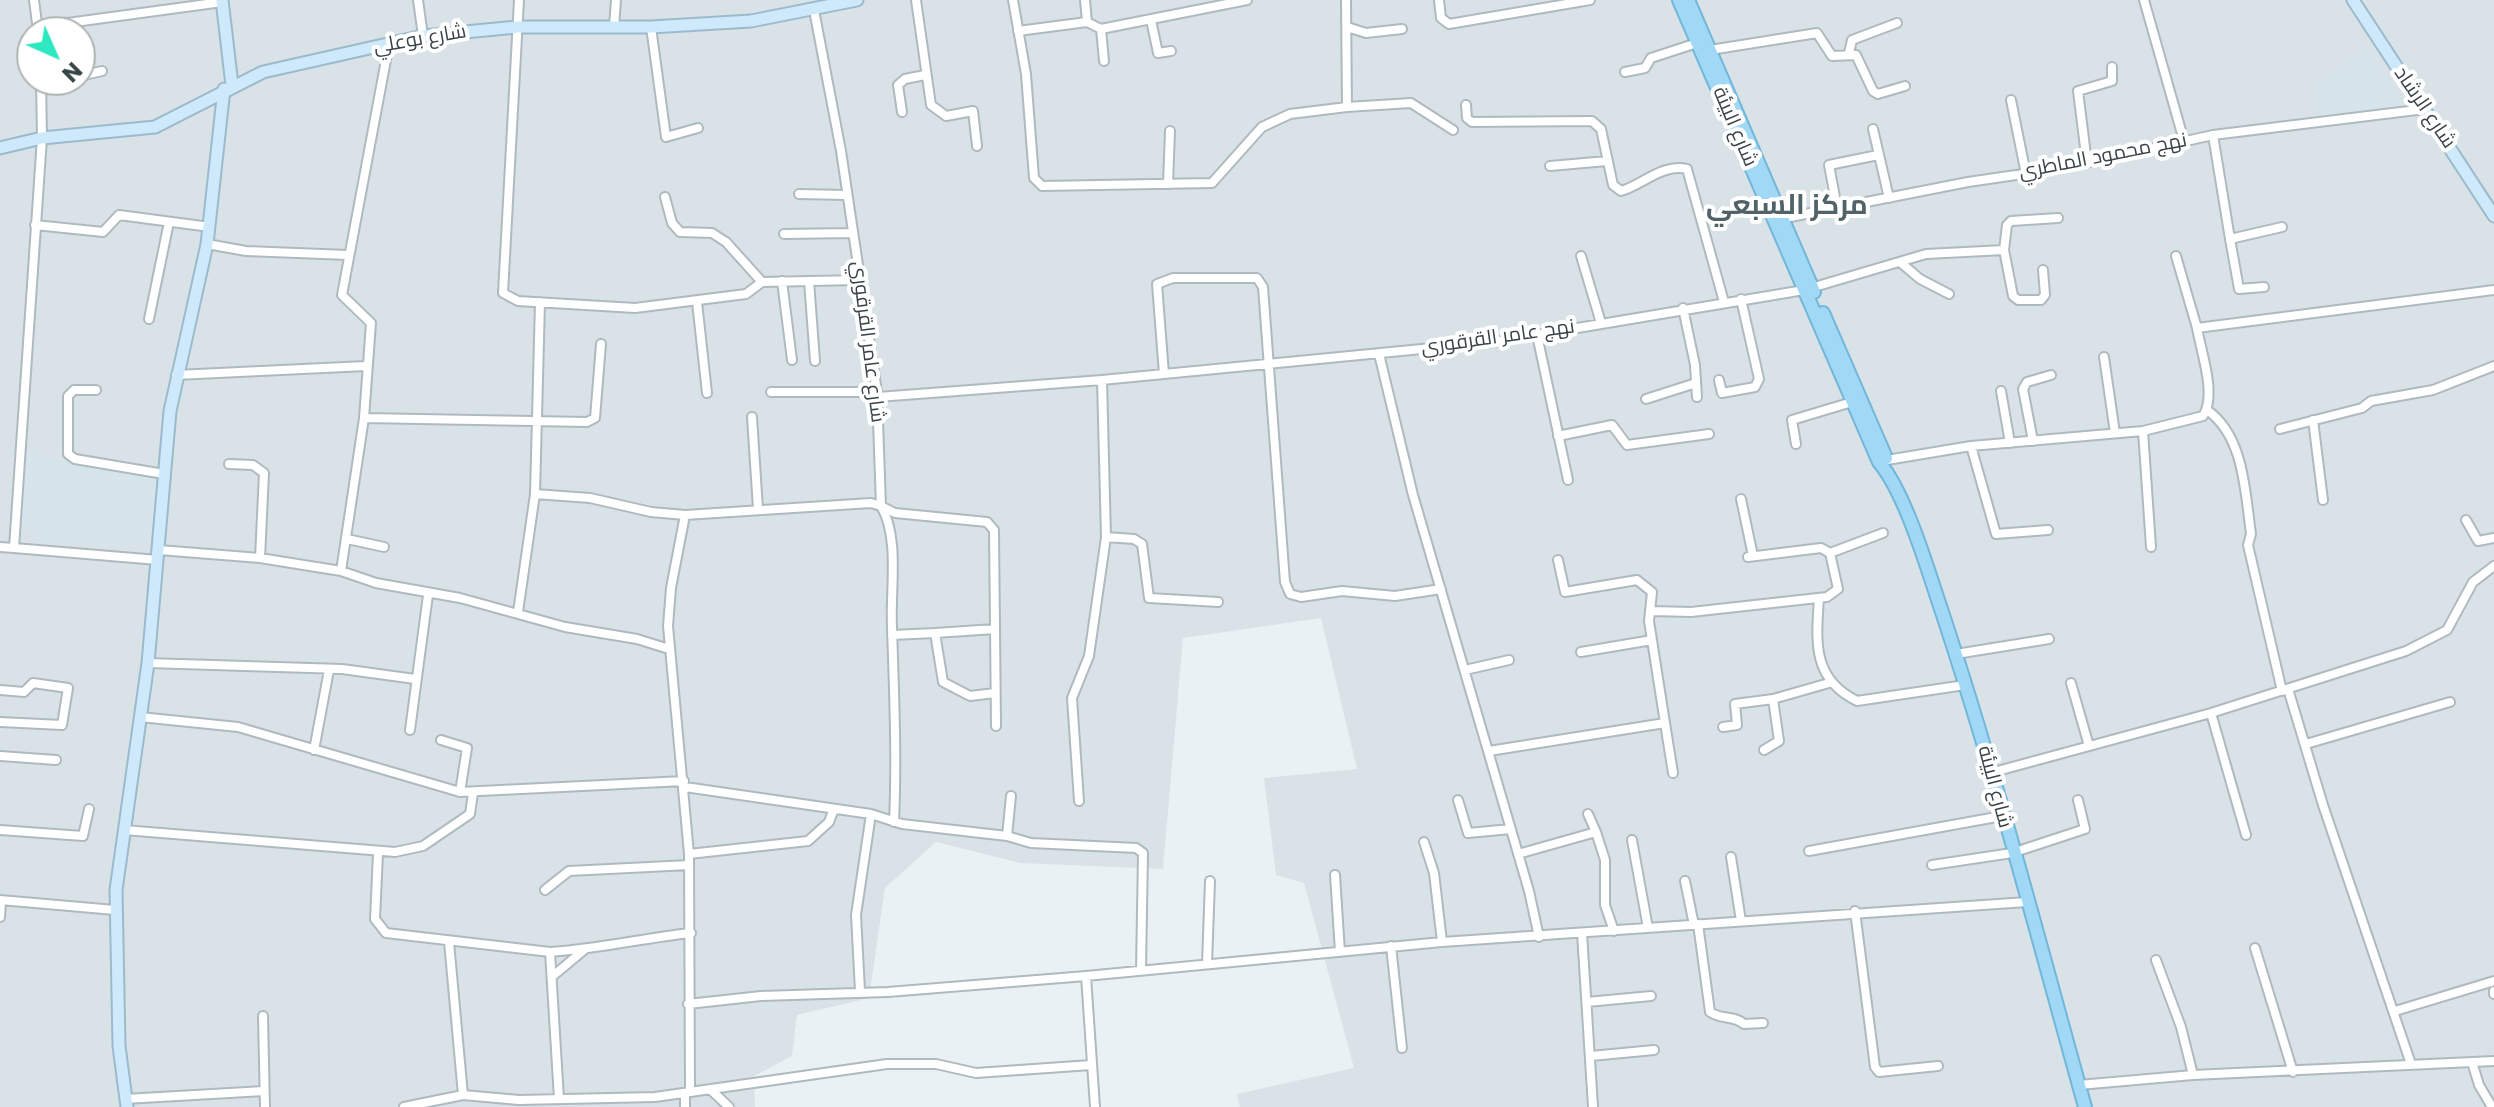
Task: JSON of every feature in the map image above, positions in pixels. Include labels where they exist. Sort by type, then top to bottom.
[{"type":"main road","name":"شارع البيئة","points":[[1679,0],[1778,219]]},
{"type":"main road","name":"شارع البيئة","points":[[1688,0],[1930,576],[1956,654],[2085,1107]]},
{"type":"main road","name":"شارع البيئة","points":[[1808,289],[1852,402],[1884,465]]},
{"type":"street","points":[[418,0],[423,36]]},
{"type":"street","points":[[519,0],[502,286],[510,298],[635,308],[746,294],[762,282],[860,280]]},
{"type":"street","points":[[614,27],[616,0]]},
{"type":"street","name":"شارع بوعلي","points":[[0,148],[42,138],[155,127],[228,87],[263,72],[423,36],[517,27],[651,27],[751,21],[857,0]]},
{"type":"street","points":[[916,0],[931,105],[937,113],[946,116],[973,111],[977,146]]},
{"type":"street","points":[[1013,0],[1026,74],[1034,178],[1042,186],[1212,183],[1248,138],[1278,118],[1347,107],[1411,103],[1453,130]]},
{"type":"street","points":[[1085,0],[1087,22]]},
{"type":"street","points":[[1018,31],[1087,22],[1101,29],[1247,0]]},
{"type":"street","points":[[1346,0],[1347,107]]},
{"type":"street","points":[[1439,0],[1441,18],[1449,24],[1538,4],[1590,0]]},
{"type":"street","points":[[2144,0],[2184,141]]},
{"type":"street","name":"شارع الرشاد","points":[[2353,0],[2494,216]]},
{"type":"street","points":[[96,21],[222,1],[228,87],[207,244],[175,375],[148,663],[115,910],[119,1046],[126,1103],[264,1091]]},
{"type":"street","name":"شارع عامر القرقوري","points":[[814,10],[878,394],[881,506],[888,518],[890,537],[897,768],[894,822]]},
{"type":"street","points":[[1151,20],[1158,53],[1171,51]]},
{"type":"street","points":[[1849,53],[1852,40],[1861,34],[1897,23]]},
{"type":"street","points":[[651,27],[666,137],[698,128]]},
{"type":"street","points":[[1347,27],[1366,33],[1402,29]]},
{"type":"street","points":[[1101,29],[1104,61]]},
{"type":"street","points":[[1710,50],[1817,33],[1832,56],[1856,55],[1873,91],[1878,94],[1905,86]]},
{"type":"street","points":[[1625,72],[1645,68],[1651,58],[1697,43]]},
{"type":"street","points":[[341,571],[352,481],[364,418],[371,323],[342,295],[389,44]]},
{"type":"street","points":[[2087,163],[2078,91],[2112,81],[2112,67]]},
{"type":"street","points":[[96,72],[102,71]]},
{"type":"street","points":[[902,112],[898,85],[905,79],[925,75]]},
{"type":"street","points":[[14,548],[42,138],[42,96]]},
{"type":"street","points":[[2011,100],[2026,174]]},
{"type":"street","points":[[1466,105],[1467,118],[1472,122],[1592,121],[1601,129],[1613,185],[1621,191],[1640,186],[1663,171],[1687,169],[1724,302]]},
{"type":"street","name":"نهج محمود الماطري","points":[[1778,219],[2087,163],[2213,135],[2425,109]]},
{"type":"street","points":[[1873,129],[1889,198]]},
{"type":"street","points":[[1168,184],[1170,131]]},
{"type":"street","points":[[2213,135],[2239,289],[2264,287]]},
{"type":"street","points":[[1837,208],[1829,165],[1878,155]]},
{"type":"street","points":[[1550,166],[1607,161]]},
{"type":"street","points":[[799,194],[846,195]]},
{"type":"street","points":[[665,197],[672,223],[680,232],[712,233],[726,242],[762,282]]},
{"type":"street","points":[[35,225],[103,232],[119,215],[210,227]]},
{"type":"street","points":[[2043,270],[2045,295],[2041,300],[2018,300],[2013,296],[2004,250],[2007,225],[2011,221],[2058,218]]},
{"type":"street","points":[[149,319],[169,222]]},
{"type":"street","points":[[2230,239],[2282,227]]},
{"type":"street","points":[[784,234],[852,233]]},
{"type":"street","points":[[207,244],[246,251],[348,255]]},
{"type":"street","name":"نهج عامر القرقوري","points":[[771,392],[878,394],[1102,380],[1379,354],[1537,335],[1808,289],[1943,251],[2004,250]]},
{"type":"street","points":[[1581,256],[1601,323]]},
{"type":"street","points":[[1884,465],[1971,446],[2143,431],[2203,416],[2207,410],[2197,328],[2176,256]]},
{"type":"street","points":[[1900,262],[1920,279],[1949,294]]},
{"type":"street","points":[[1164,374],[1155,289],[1161,280],[1257,278],[1263,287],[1266,365],[1285,582],[1290,594],[1301,597],[1342,591],[1395,596],[1441,589]]},
{"type":"street","points":[[782,281],[792,360]]},
{"type":"street","points":[[809,281],[815,361]]},
{"type":"street","points":[[2197,328],[2494,290]]},
{"type":"street","points":[[1719,380],[1722,393],[1755,387],[1759,379],[1741,299]]},
{"type":"street","points":[[518,612],[535,494],[540,302]]},
{"type":"street","points":[[697,302],[707,393]]},
{"type":"street","points":[[1683,308],[1697,397]]},
{"type":"street","points":[[1537,335],[1568,480]]},
{"type":"street","points":[[364,418],[587,422],[595,418],[601,344]]},
{"type":"street","points":[[1379,354],[1413,495],[1489,751],[1539,937]]},
{"type":"street","points":[[2104,357],[2115,433]]},
{"type":"street","points":[[175,375],[366,366]]},
{"type":"street","points":[[2280,429],[2362,408],[2371,401],[2451,385],[2494,366]]},
{"type":"street","points":[[2033,441],[2023,389],[2035,377],[2051,375]]},
{"type":"street","points":[[1079,801],[1072,698],[1089,656],[1106,537],[1102,380]]},
{"type":"street","points":[[1646,399],[1696,383]]},
{"type":"street","points":[[96,390],[74,390],[68,396],[68,454],[75,459],[164,474]]},
{"type":"street","points":[[2001,391],[2010,443]]},
{"type":"street","points":[[1796,444],[1792,420],[1852,402]]},
{"type":"street","points":[[2207,410],[2226,425],[2234,445],[2251,534],[2248,545],[2285,690],[2306,744],[2362,924],[2395,1011],[2411,1064]]},
{"type":"street","points":[[752,417],[758,509]]},
{"type":"street","points":[[2313,420],[2323,500]]},
{"type":"street","points":[[1558,436],[1612,425],[1627,445],[1709,434]]},
{"type":"street","points":[[2143,431],[2151,547]]},
{"type":"street","points":[[1971,446],[1996,534],[2048,530]]},
{"type":"street","points":[[229,464],[253,465],[264,473],[260,558]]},
{"type":"street","points":[[535,494],[590,498],[651,512],[685,515],[871,503],[895,513],[987,522],[994,530],[996,726]]},
{"type":"street","points":[[1652,611],[1691,612],[1819,598],[1838,589],[1830,553],[1821,548],[1751,556],[1741,499]]},
{"type":"street","points":[[685,515],[671,588],[669,649],[685,784],[689,854],[691,933],[685,1107]]},
{"type":"street","points":[[2466,520],[2478,541],[2494,538]]},
{"type":"street","points":[[1830,553],[1883,533]]},
{"type":"street","points":[[1106,537],[1134,539],[1142,544],[1149,598],[1218,602]]},
{"type":"street","points":[[347,539],[384,547]]},
{"type":"street","points":[[0,547],[260,558],[341,571],[428,595],[518,612],[565,627],[637,639],[669,649]]},
{"type":"street","points":[[1558,560],[1565,592],[1637,580],[1652,592],[1649,621],[1673,773]]},
{"type":"street","points":[[1990,773],[2211,713],[2372,663],[2437,637],[2455,620],[2473,582],[2494,566]]},
{"type":"street","points":[[410,730],[428,595]]},
{"type":"street","points":[[1819,598],[1819,656],[1829,683],[1857,701],[1965,685]]},
{"type":"street","points":[[892,635],[995,629]]},
{"type":"street","points":[[935,633],[943,682],[970,696],[995,693]]},
{"type":"street","points":[[1956,654],[2049,639]]},
{"type":"street","points":[[1581,652],[1652,640]]},
{"type":"street","points":[[1465,670],[1509,660]]},
{"type":"street","points":[[148,663],[329,670],[415,679]]},
{"type":"street","points":[[314,750],[329,670]]},
{"type":"street","points":[[0,690],[24,692],[33,683],[68,688],[62,725],[0,722]]},
{"type":"street","points":[[1723,727],[1737,725],[1735,704],[1773,699],[1829,683]]},
{"type":"street","points":[[2071,683],[2089,746]]},
{"type":"street","points":[[1764,750],[1779,741],[1773,699]]},
{"type":"street","points":[[2306,744],[2450,702]]},
{"type":"street","points":[[2211,713],[2246,835]]},
{"type":"street","points":[[140,717],[238,727],[460,792],[685,784],[871,814],[894,822],[1007,836],[1031,843],[1107,844],[1136,848],[1143,853],[1141,970]]},
{"type":"street","points":[[1489,751],[1665,723]]},
{"type":"street","points":[[441,740],[467,748],[460,792]]},
{"type":"street","points":[[0,756],[56,760]]},
{"type":"street","points":[[124,830],[215,835],[378,853],[423,846],[470,814],[473,793]]},
{"type":"street","points":[[1007,836],[1011,796]]},
{"type":"street","points":[[1458,800],[1471,835],[1511,829]]},
{"type":"street","points":[[1932,865],[2012,853],[2085,829],[2078,800]]},
{"type":"street","points":[[0,830],[83,836],[89,809]]},
{"type":"street","points":[[689,854],[808,841],[829,822],[834,809]]},
{"type":"street","points":[[860,991],[856,915],[871,814]]},
{"type":"street","points":[[1588,814],[1605,860],[1605,905],[1614,931]]},
{"type":"street","points":[[1809,851],[2002,816]]},
{"type":"street","points":[[1518,854],[1596,832]]},
{"type":"street","points":[[1632,840],[1648,928]]},
{"type":"street","points":[[1424,842],[1434,873],[1442,942]]},
{"type":"street","points":[[378,853],[375,910],[379,927],[394,936],[550,952],[628,945],[643,938],[691,933]]},
{"type":"street","points":[[1731,857],[1741,921]]},
{"type":"street","points":[[545,890],[569,871],[689,865]]},
{"type":"street","points":[[1335,875],[1340,952]]},
{"type":"street","points":[[1207,964],[1210,881]]},
{"type":"street","points":[[1685,881],[1696,924],[1710,1012],[1717,1017],[1737,1017],[1744,1024],[1763,1023]]},
{"type":"street","points":[[0,917],[1,900],[115,910]]},
{"type":"street","points":[[688,1004],[1086,976],[1442,942],[1855,911],[2027,902]]},
{"type":"street","points":[[1855,911],[1875,1067],[1879,1072],[1938,1066]]},
{"type":"street","points":[[1582,933],[1593,1107]]},
{"type":"street","points":[[449,942],[463,1095]]},
{"type":"street","points":[[1391,946],[1402,1048]]},
{"type":"street","points":[[2255,948],[2293,1072]]},
{"type":"street","points":[[554,975],[585,950]]},
{"type":"street","points":[[550,952],[554,975],[559,1099]]},
{"type":"street","points":[[2156,960],[2181,1027],[2193,1075]]},
{"type":"street","points":[[1086,976],[1095,1107]]},
{"type":"street","points":[[2395,1011],[2494,981]]},
{"type":"street","points":[[1587,1002],[1651,996]]},
{"type":"street","points":[[263,1016],[265,1107]]},
{"type":"street","points":[[1591,1056],[1654,1050]]},
{"type":"street","points":[[2079,1085],[2193,1075],[2494,1061]]},
{"type":"street","points":[[2472,1062],[2479,1085],[2492,1107]]},
{"type":"street","points":[[404,1107],[463,1095],[632,1099],[887,1064],[936,1064],[976,1073],[1091,1065]]},
{"type":"street","points":[[710,1089],[729,1107]]},
{"type":"shaded area","points":[[0,0],[2494,0],[2494,1107],[1240,1107],[1237,1094],[1354,1068],[1304,883],[1276,875],[1264,778],[1357,769],[1321,618],[1183,638],[1163,869],[1020,863],[936,842],[885,888],[869,998],[797,1015],[792,1056],[754,1076],[755,1107],[0,1107]]},
{"type":"shaded area","points":[[2367,49],[2404,104],[2402,108],[2320,118],[2316,86]]},
{"type":"shaded area","points":[[27,453],[157,480],[153,537],[145,543],[115,546],[39,541],[22,521]]},
{"type":"district","name":"مركز السبعي","points":[[1787,207]]}]
